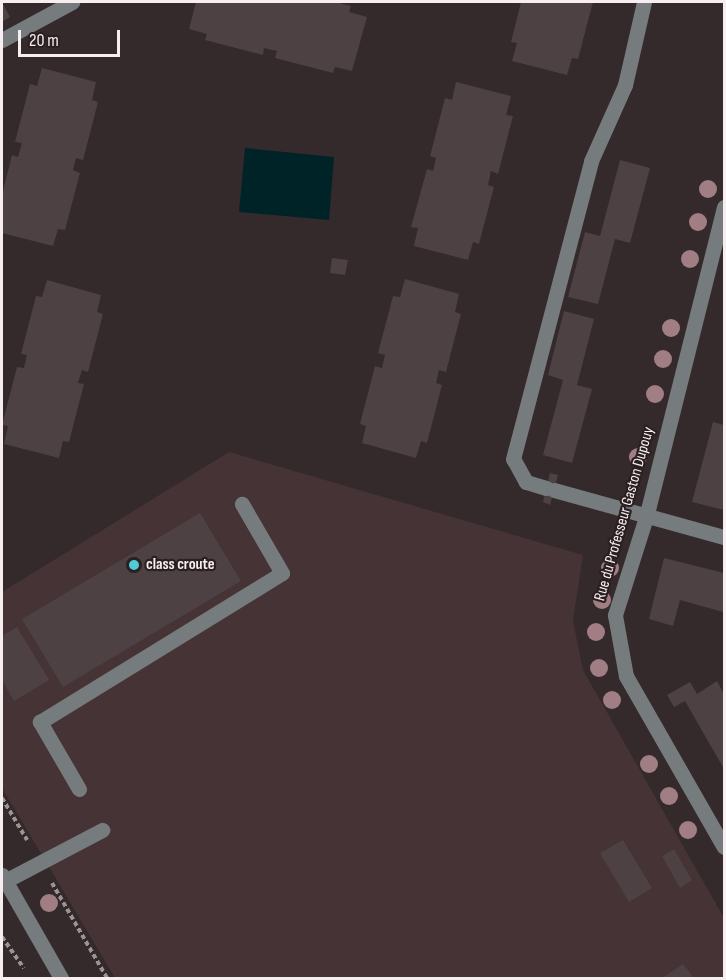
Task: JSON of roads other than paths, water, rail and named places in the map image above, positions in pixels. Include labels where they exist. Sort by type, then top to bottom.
[{"type":"street","points":[[2,40],[72,2]]},
{"type":"street","points":[[644,2],[625,85],[591,161],[513,459],[526,482],[724,537]]},
{"type":"street","name":"Rue du Professeur Gaston Dupouy","points":[[724,207],[646,517],[615,615],[626,676],[724,847]]},
{"type":"street","points":[[79,789],[40,722],[282,573],[242,504]]},
{"type":"street","points":[[61,978],[3,878],[41,864],[102,830]]},
{"type":"water","points":[[245,148],[334,157],[329,220],[239,212]]},
{"type":"place","name":"class croute","points":[[134,565]]}]
